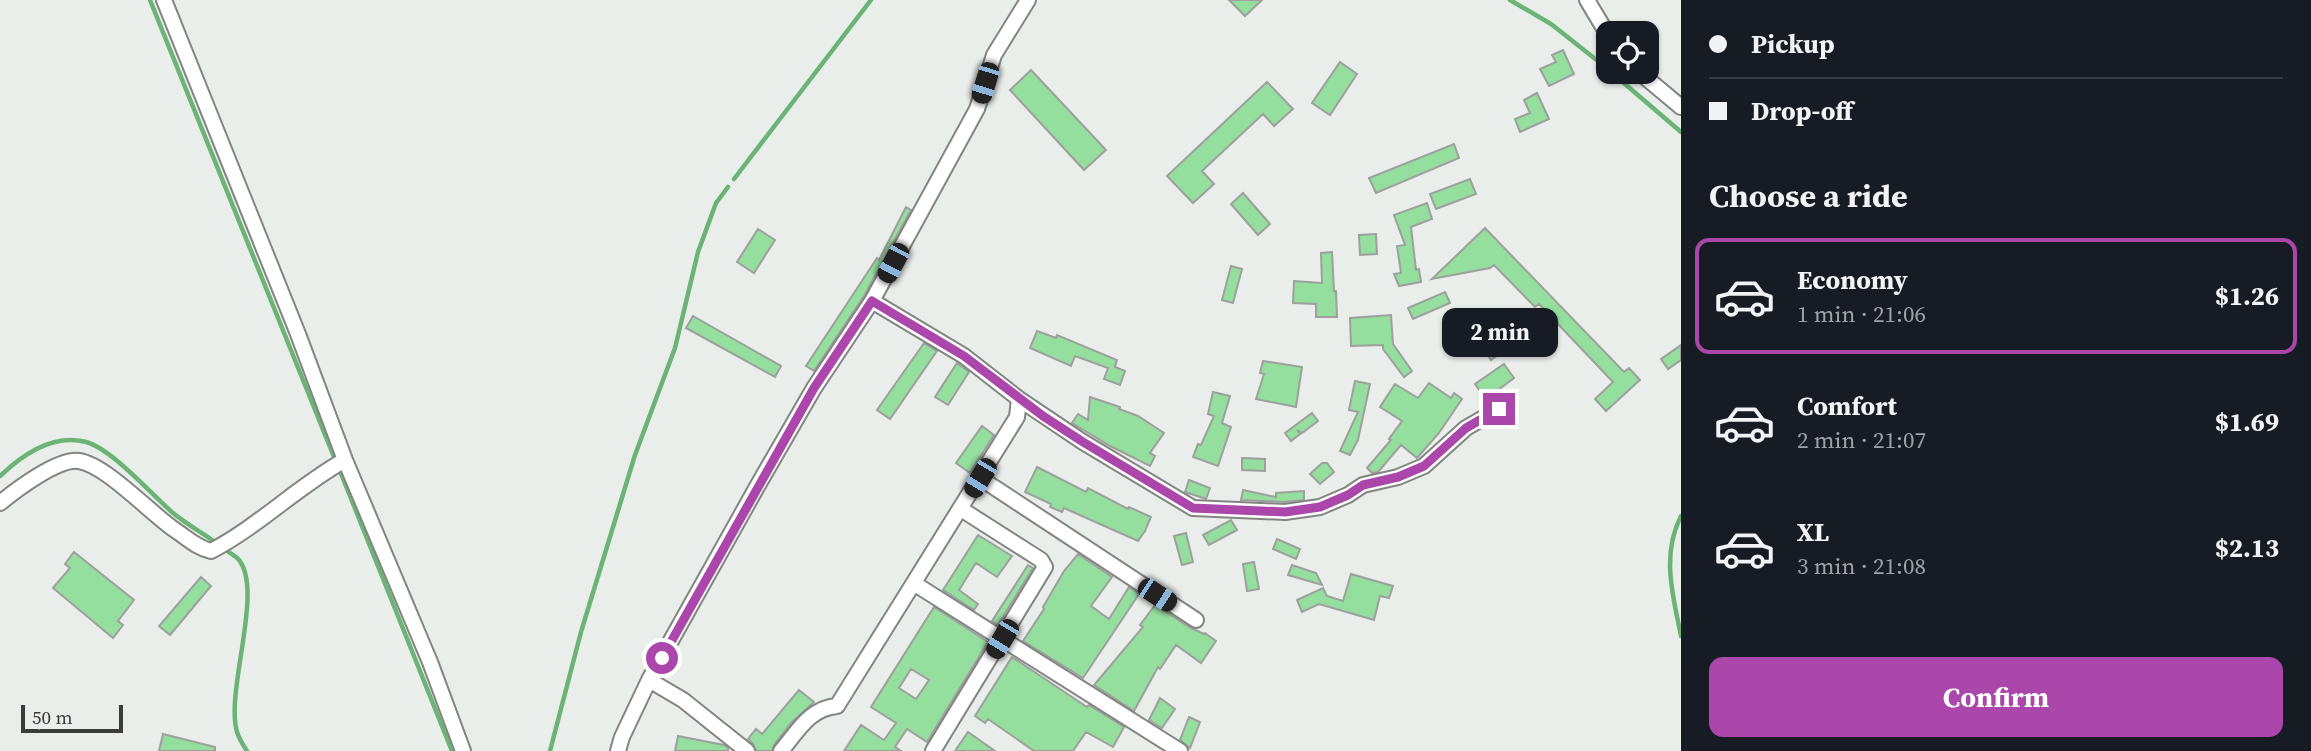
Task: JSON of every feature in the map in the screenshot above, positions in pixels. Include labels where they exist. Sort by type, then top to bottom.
[{"type":"street","points":[[164,0],[293,321],[345,460],[430,662],[463,751]]},
{"type":"street","points":[[618,751],[649,680],[814,388],[872,301],[977,109],[994,55],[1028,0]]},
{"type":"street","points":[[1587,0],[1600,21]]},
{"type":"street","points":[[1653,84],[1681,107]]},
{"type":"street","points":[[872,301],[964,356],[1019,399],[1083,442],[1193,508],[1285,512],[1320,507],[1363,485],[1398,477],[1424,466],[1466,428],[1499,409]]},
{"type":"street","points":[[781,751],[822,707],[837,706],[1017,417],[1019,399]]},
{"type":"street","points":[[0,503],[24,482],[77,460],[94,466],[160,520],[201,549],[211,551],[239,534],[320,474],[345,460]]},
{"type":"street","points":[[980,478],[1196,620]]},
{"type":"street","points":[[933,751],[1045,567],[1041,560],[961,509]]},
{"type":"street","points":[[915,584],[1180,751]]},
{"type":"street","points":[[649,680],[683,700],[747,751]]},
{"type":"building","points":[[1229,0],[1262,0],[1245,16]]},
{"type":"building","points":[[1563,50],[1574,74],[1549,86],[1540,69],[1556,62],[1552,55]]},
{"type":"building","points":[[1340,62],[1357,74],[1330,115],[1312,103]]},
{"type":"building","points":[[1031,70],[1106,150],[1084,170],[1010,90]]},
{"type":"building","points":[[1267,82],[1293,109],[1274,126],[1263,114],[1202,171],[1214,184],[1193,203],[1167,176]]},
{"type":"building","points":[[1537,93],[1549,119],[1520,132],[1515,119],[1530,113],[1524,100]]},
{"type":"building","points":[[1454,144],[1459,158],[1376,193],[1369,178]]},
{"type":"building","points":[[1470,179],[1476,194],[1436,209],[1430,194]]},
{"type":"building","points":[[1243,193],[1270,224],[1258,235],[1231,204]]},
{"type":"building","points":[[1427,203],[1432,219],[1411,227],[1416,270],[1419,269],[1421,282],[1399,286],[1394,274],[1401,273],[1397,246],[1405,245],[1394,215]]},
{"type":"building","points":[[906,207],[911,210],[864,296],[814,371],[806,366],[877,258],[879,260]]},
{"type":"building","points":[[1485,228],[1624,372],[1629,368],[1640,380],[1606,411],[1595,399],[1613,382],[1539,304],[1535,307],[1494,265],[1432,279]]},
{"type":"building","points":[[758,229],[775,240],[754,273],[737,262]]},
{"type":"building","points":[[1376,234],[1377,254],[1360,255],[1359,235]]},
{"type":"building","points":[[1332,252],[1337,317],[1316,317],[1316,304],[1293,303],[1294,281],[1322,283],[1321,253]]},
{"type":"building","points":[[1231,266],[1242,269],[1233,303],[1222,300]]},
{"type":"building","points":[[1445,292],[1450,303],[1413,319],[1408,308]]},
{"type":"building","points":[[1391,315],[1393,344],[1412,371],[1404,377],[1383,349],[1383,345],[1351,346],[1350,318]]},
{"type":"building","points":[[693,316],[781,366],[775,377],[686,328]]},
{"type":"building","points":[[1475,319],[1502,352],[1491,360],[1469,328]]},
{"type":"building","points":[[1037,331],[1056,338],[1057,335],[1117,360],[1115,367],[1125,371],[1120,385],[1104,379],[1108,368],[1075,356],[1071,366],[1030,348]]},
{"type":"building","points":[[924,343],[937,351],[890,419],[877,410]]},
{"type":"building","points":[[1681,345],[1681,360],[1668,369],[1661,359]]},
{"type":"building","points":[[1263,361],[1302,367],[1296,407],[1256,399],[1264,374],[1260,373]]},
{"type":"building","points":[[957,363],[969,372],[948,405],[935,397]]},
{"type":"building","points":[[1504,364],[1514,378],[1486,399],[1475,384]]},
{"type":"building","points":[[1355,381],[1370,384],[1358,440],[1350,455],[1340,451],[1358,412],[1349,410]]},
{"type":"building","points":[[1429,383],[1451,398],[1454,393],[1462,399],[1439,433],[1417,458],[1401,445],[1378,472],[1372,473],[1367,468],[1391,440],[1389,439],[1402,421],[1380,407],[1395,384],[1418,398]]},
{"type":"building","points":[[1213,392],[1230,396],[1222,423],[1231,427],[1218,466],[1193,457],[1214,416],[1208,414]]},
{"type":"building","points":[[1090,397],[1120,407],[1119,409],[1138,416],[1164,433],[1150,453],[1155,456],[1150,466],[1072,423],[1078,414],[1088,420]]},
{"type":"building","points":[[1312,413],[1318,421],[1302,433],[1297,430],[1300,434],[1291,441],[1285,433]]},
{"type":"building","points":[[982,426],[994,435],[970,473],[956,463]]},
{"type":"building","points":[[1242,458],[1265,459],[1265,471],[1242,470]]},
{"type":"building","points":[[1322,463],[1327,463],[1334,472],[1320,484],[1310,474]]},
{"type":"building","points":[[1037,467],[1086,492],[1088,488],[1128,509],[1129,507],[1151,517],[1145,531],[1138,541],[1064,508],[1062,512],[1050,507],[1051,504],[1025,492]]},
{"type":"building","points":[[1189,480],[1210,488],[1206,499],[1185,492]]},
{"type":"building","points":[[1243,490],[1276,497],[1276,493],[1304,491],[1304,500],[1241,500]]},
{"type":"building","points":[[1231,520],[1237,530],[1209,545],[1203,535]]},
{"type":"building","points":[[1186,533],[1193,562],[1182,565],[1174,536]]},
{"type":"building","points":[[978,535],[1012,556],[997,577],[976,563],[959,590],[978,604],[974,610],[943,590]]},
{"type":"building","points":[[1277,539],[1300,549],[1296,559],[1273,549]]},
{"type":"building","points":[[74,552],[134,600],[118,621],[123,625],[113,638],[53,588],[70,568],[65,564]]},
{"type":"building","points":[[1078,554],[1112,577],[1091,606],[1109,619],[1129,587],[1139,594],[1083,678],[1023,641],[1064,571]]},
{"type":"building","points":[[1254,562],[1259,589],[1247,591],[1243,564]]},
{"type":"building","points":[[1028,565],[1033,568],[998,625],[992,621]]},
{"type":"building","points":[[1292,565],[1316,573],[1322,585],[1288,575]]},
{"type":"building","points":[[1351,574],[1393,586],[1389,598],[1380,596],[1374,620],[1319,604],[1302,612],[1297,600],[1323,588],[1327,596],[1343,601]]},
{"type":"building","points":[[201,577],[211,586],[170,635],[159,626]]},
{"type":"building","points":[[1155,605],[1216,641],[1201,663],[1176,645],[1160,669],[1158,667],[1134,711],[1094,685],[1143,627],[1140,625]]},
{"type":"building","points":[[934,607],[988,642],[927,742],[907,729],[895,747],[901,751],[844,751],[861,725],[884,740],[896,723],[871,707]],"holes":[[[911,669],[929,680],[916,699],[899,688]]]},
{"type":"building","points":[[1012,657],[1087,707],[1089,705],[1124,727],[1113,747],[1086,732],[1073,751],[1034,751],[988,719],[985,723],[975,716]]},
{"type":"building","points":[[799,690],[814,702],[792,722],[772,751],[756,751],[748,739],[756,729],[762,734]]},
{"type":"building","points":[[1160,698],[1175,709],[1162,728],[1149,720]]},
{"type":"building","points":[[1189,717],[1200,722],[1190,748],[1180,740]]},
{"type":"building","points":[[968,732],[978,739],[995,751],[955,751]]},
{"type":"building","points":[[163,734],[215,747],[215,751],[159,751]]},
{"type":"building","points":[[678,736],[724,745],[728,751],[675,751]]},
{"type":"waterway","points":[[150,0],[334,457]]},
{"type":"waterway","points":[[734,179],[871,0]]},
{"type":"waterway","points":[[1510,0],[1551,24],[1596,60]]},
{"type":"waterway","points":[[1625,84],[1681,132]]},
{"type":"waterway","points":[[550,751],[581,632],[635,455],[675,348],[698,252],[716,203],[728,187]]},
{"type":"waterway","points":[[0,476],[39,447],[62,440],[86,442],[107,453],[173,513],[212,540]]},
{"type":"waterway","points":[[340,471],[452,751]]},
{"type":"waterway","points":[[1681,516],[1671,546],[1670,561],[1672,591],[1681,636]]},
{"type":"waterway","points":[[226,550],[239,560],[246,575],[248,594],[235,714],[237,732],[247,751]]},
{"type":"route","points":[[662,658],[814,388],[872,301],[964,356],[1019,399],[1083,442],[1193,508],[1285,512],[1320,507],[1363,485],[1398,477],[1424,466],[1466,428],[1499,409]]}]
